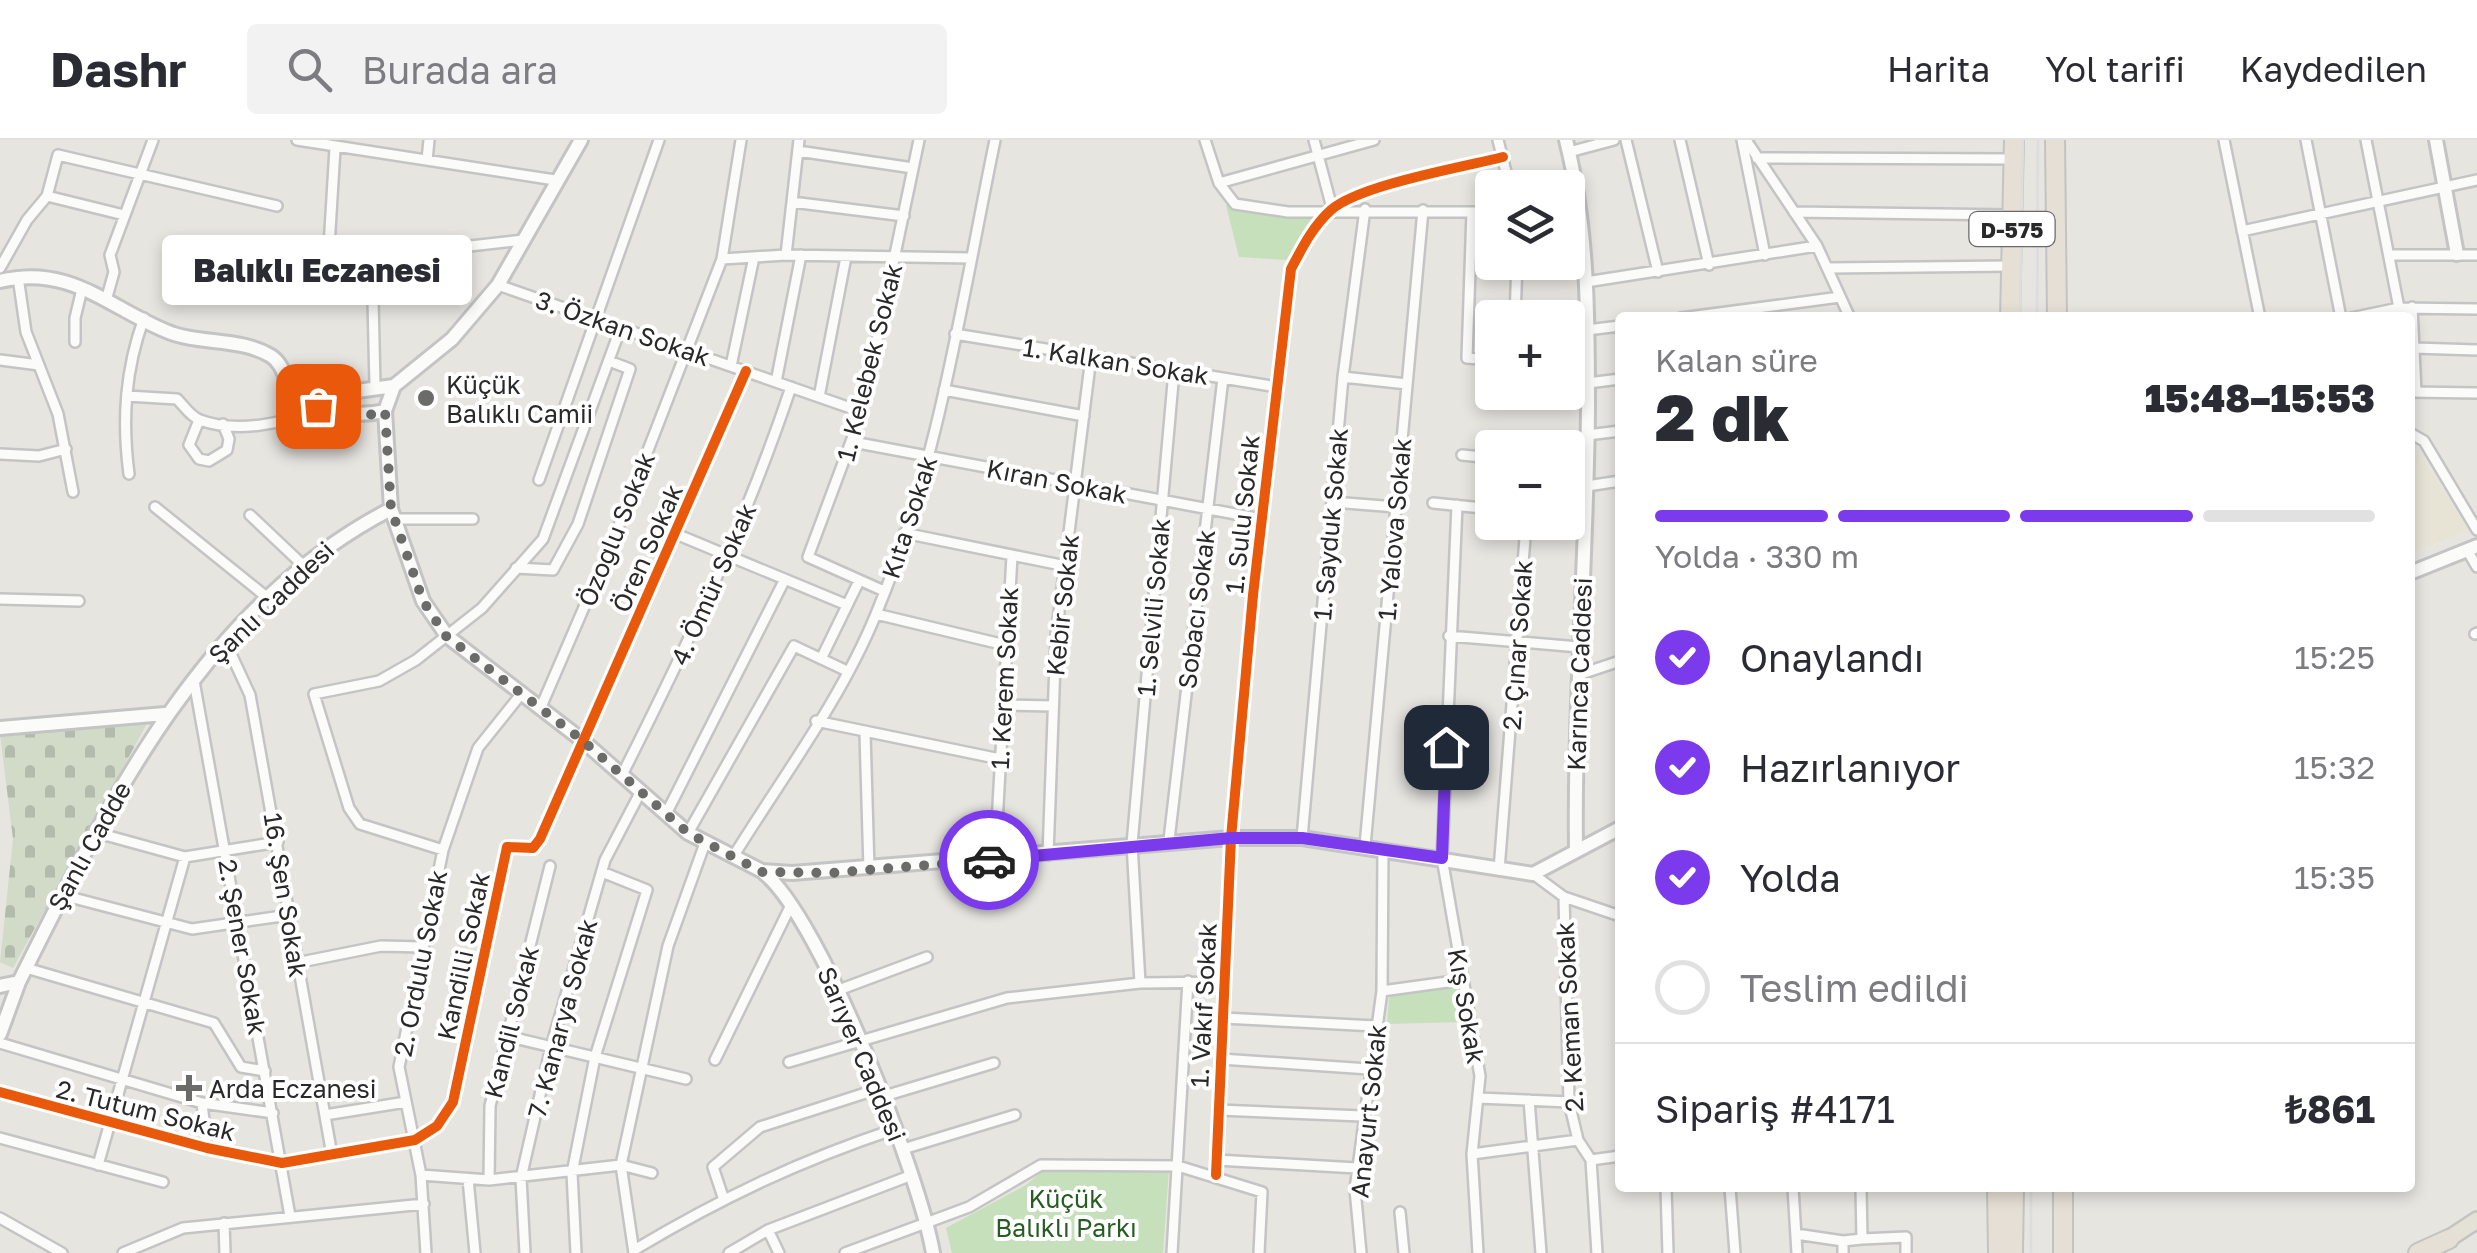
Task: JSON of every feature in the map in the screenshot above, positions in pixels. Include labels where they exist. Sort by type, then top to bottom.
[{"type":"highway","points":[[2055,140],[2057,312]]},
{"type":"highway","name":"D-575","points":[[2010,312],[2014,150]]},
{"type":"highway","points":[[1997,1192],[1998,1253]]},
{"type":"highway","points":[[2013,1253],[2014,1192]]},
{"type":"highway","points":[[2051,1192],[2051,1253]]},
{"type":"highway","points":[[2063,1192],[2063,1253]]},
{"type":"highway","points":[[2421,1253],[2449,1239]]},
{"type":"main road","points":[[581,140],[498,284],[452,340],[394,386],[385,411],[393,514],[423,601],[446,636],[582,740],[688,833],[762,872],[869,870],[1169,840],[1302,838],[1533,874],[1615,830]]},
{"type":"main road","points":[[2436,140],[2457,254]]},
{"type":"main road","name":"Karınca Caddesi","points":[[1568,146],[1581,216],[1586,282],[1585,518]]},
{"type":"main road","points":[[0,281],[18,276],[50,278],[82,288],[107,297],[168,332],[248,347],[273,357],[295,394],[318,406],[369,415],[385,411]]},
{"type":"main road","points":[[318,406],[342,393],[394,386]]},
{"type":"main road","name":"Şanlı Caddesi","points":[[165,714],[225,641],[341,535],[393,514]]},
{"type":"main road","name":"Karınca Caddesi","points":[[1576,850],[1584,540]]},
{"type":"main road","points":[[2415,571],[2472,548]]},
{"type":"main road","points":[[0,728],[165,714]]},
{"type":"main road","name":"Şanlı Cadde","points":[[0,1034],[19,982],[94,832],[165,714]]},
{"type":"main road","name":"Sarıyer Caddesi","points":[[762,872],[792,902],[836,991],[896,1129],[928,1221],[933,1253]]},
{"type":"main road","points":[[0,986],[19,982]]},
{"type":"main road","points":[[2449,1239],[2477,1220]]},
{"type":"street","points":[[107,297],[114,272],[110,255],[144,172],[152,140]]},
{"type":"street","points":[[298,140],[555,180]]},
{"type":"street","points":[[427,160],[429,140]]},
{"type":"street","points":[[539,480],[659,140]]},
{"type":"street","name":"Özoğlu Sokak","points":[[541,707],[722,259],[741,140]]},
{"type":"street","name":"1. Kelebek Sokak","points":[[884,591],[808,556],[862,412],[919,140]]},
{"type":"street","name":"Kıta Sokak","points":[[732,859],[847,671],[876,614],[930,457],[995,140]]},
{"type":"street","points":[[1205,140],[1219,183],[1235,204],[1256,209],[1472,212],[1466,358],[1475,359]]},
{"type":"street","points":[[1314,140],[1332,208]]},
{"type":"street","points":[[1219,183],[1374,140]]},
{"type":"street","points":[[1498,140],[1506,170]]},
{"type":"street","points":[[1568,146],[1614,140]]},
{"type":"street","points":[[1626,140],[1658,272]]},
{"type":"street","points":[[1680,140],[1709,264]]},
{"type":"street","points":[[1744,140],[1765,255]]},
{"type":"street","points":[[1744,140],[1817,246],[1847,312]]},
{"type":"street","points":[[2224,140],[2259,312]]},
{"type":"street","points":[[2306,140],[2341,312]]},
{"type":"street","points":[[2366,140],[2399,308]]},
{"type":"street","points":[[786,255],[798,146],[913,168]]},
{"type":"street","points":[[335,148],[329,248],[372,257],[522,240]]},
{"type":"street","points":[[1758,158],[2014,150]]},
{"type":"street","points":[[0,268],[27,220],[47,196],[58,155],[277,206]]},
{"type":"street","points":[[1332,208],[1376,190],[1503,157]]},
{"type":"street","points":[[2242,231],[2477,180]]},
{"type":"street","points":[[47,196],[124,215]]},
{"type":"street","points":[[792,202],[904,216]]},
{"type":"street","name":"1. Sulu Sokak","points":[[1231,838],[1291,269],[1308,236],[1332,208]]},
{"type":"street","name":"1. Sayduk Sokak","points":[[1302,838],[1343,378],[1365,210]]},
{"type":"street","name":"1. Yalova Sokak","points":[[1364,846],[1422,210]]},
{"type":"street","points":[[1794,212],[2012,215]]},
{"type":"street","points":[[1586,282],[1817,246]]},
{"type":"street","points":[[722,259],[786,255],[971,258]]},
{"type":"street","points":[[776,382],[802,255]]},
{"type":"street","points":[[2390,256],[2477,255]]},
{"type":"street","points":[[372,257],[375,386]]},
{"type":"street","points":[[731,366],[754,257]]},
{"type":"street","points":[[819,397],[846,257]]},
{"type":"street","points":[[1828,268],[2010,266]]},
{"type":"street","points":[[18,276],[26,332],[66,450],[72,492]]},
{"type":"street","name":"3. Özkan Sokak","points":[[498,284],[862,412]]},
{"type":"street","points":[[75,342],[75,318],[82,288]]},
{"type":"street","points":[[1726,312],[1840,297]]},
{"type":"street","points":[[2387,312],[2399,308],[2477,309]]},
{"type":"street","points":[[2412,308],[2412,312]]},
{"type":"street","points":[[129,474],[124,430],[130,355],[144,318]]},
{"type":"street","points":[[443,850],[360,824],[349,808],[314,694],[380,682],[482,608],[542,538],[621,327]]},
{"type":"street","points":[[1587,330],[1615,327]]},
{"type":"street","name":"1. Kalkan Sokak","points":[[955,334],[1277,387]]},
{"type":"street","points":[[2415,348],[2477,350]]},
{"type":"street","name":"Kebir Sokak","points":[[1048,855],[1056,636],[1091,357]]},
{"type":"street","points":[[0,360],[39,366]]},
{"type":"street","points":[[516,568],[553,570],[578,524],[630,369],[609,361]]},
{"type":"street","name":"Ören Sokak","points":[[582,740],[746,371]]},
{"type":"street","name":"1. Selvili Sokak","points":[[1140,984],[1132,844],[1174,371]]},
{"type":"street","name":"Sobacı Sokak","points":[[1169,840],[1223,378]]},
{"type":"street","points":[[1343,378],[1407,384]]},
{"type":"street","points":[[1588,383],[1615,380]]},
{"type":"street","name":"4. Ömür Sokak","points":[[622,775],[706,608],[761,477],[791,387]]},
{"type":"street","points":[[944,390],[1084,416]]},
{"type":"street","points":[[2415,392],[2477,393]]},
{"type":"street","points":[[127,396],[177,399],[199,420],[223,424],[295,420],[318,406]]},
{"type":"street","points":[[199,420],[189,445],[199,459],[209,462],[227,450],[223,424]]},
{"type":"street","points":[[1588,435],[1615,432]]},
{"type":"street","points":[[2415,436],[2424,440],[2477,530]]},
{"type":"street","name":"Kıran Sokak","points":[[853,442],[1262,519]]},
{"type":"street","points":[[0,454],[39,456],[66,450]]},
{"type":"street","points":[[1462,455],[1475,456]]},
{"type":"street","points":[[1586,486],[1615,483]]},
{"type":"street","points":[[1333,502],[1396,507]]},
{"type":"street","points":[[1432,503],[1475,508]]},
{"type":"street","name":"Kış Sokak","points":[[1456,506],[1442,858],[1480,1076],[1472,1154],[1478,1253]]},
{"type":"street","points":[[155,508],[270,599]]},
{"type":"street","points":[[393,514],[473,519]]},
{"type":"street","points":[[250,515],[305,567]]},
{"type":"street","points":[[904,532],[1066,566]]},
{"type":"street","points":[[676,534],[847,605]]},
{"type":"street","name":"2. Çınar Sokak","points":[[1499,870],[1525,540]]},
{"type":"street","points":[[2472,548],[2477,567]]},
{"type":"street","name":"1. Kerem Sokak","points":[[995,859],[1012,556]]},
{"type":"street","points":[[665,816],[784,581]]},
{"type":"street","points":[[821,659],[859,582]]},
{"type":"street","points":[[0,599],[79,601]]},
{"type":"street","points":[[876,614],[1005,646]]},
{"type":"street","points":[[1450,636],[1579,647]]},
{"type":"street","name":"16. Şen Sokak","points":[[225,641],[250,695],[332,1154]]},
{"type":"street","points":[[688,833],[794,646],[847,671]]},
{"type":"street","points":[[1578,675],[1615,663]]},
{"type":"street","name":"2. Şener Sokak","points":[[194,679],[290,1216]]},
{"type":"street","name":"2. Ordulu Sokak","points":[[426,1253],[421,1174],[399,1067],[443,850],[478,748],[522,693]]},
{"type":"street","points":[[1002,706],[1053,706]]},
{"type":"street","points":[[816,721],[1000,758]]},
{"type":"street","points":[[865,733],[869,870]]},
{"type":"street","name":"Kandilli Sokak","points":[[415,1140],[437,1126],[454,1102],[507,847],[532,848],[540,839],[582,740]]},
{"type":"street","name":"7. Kanarya Sokak","points":[[525,1253],[520,1178],[552,1047],[602,872],[640,793]]},
{"type":"street","points":[[94,832],[185,857],[278,842]]},
{"type":"street","name":"1. Vakıf Sokak","points":[[1216,1175],[1231,838]]},
{"type":"street","points":[[704,843],[668,946],[621,1165],[634,1252],[723,1197],[806,1159],[896,1129]]},
{"type":"street","points":[[1382,991],[1383,849]]},
{"type":"street","points":[[98,1165],[185,857]]},
{"type":"street","name":"Kandil Sokak","points":[[490,1180],[490,1106],[550,866]]},
{"type":"street","points":[[576,1253],[572,1172],[594,1057],[647,890],[602,872]]},
{"type":"street","points":[[1533,874],[1564,897],[1615,914]]},
{"type":"street","points":[[62,895],[192,929],[289,915]]},
{"type":"street","name":"2. Keman Sokak","points":[[1564,897],[1569,1102],[1578,1140],[1590,1160],[1598,1253]]},
{"type":"street","points":[[715,1060],[792,902]]},
{"type":"street","points":[[296,964],[382,946],[423,947]]},
{"type":"street","points":[[836,991],[926,957]]},
{"type":"street","points":[[26,968],[214,1023],[240,1068],[265,1071]]},
{"type":"street","points":[[789,1062],[1008,998],[1188,980],[1224,982]]},
{"type":"street","points":[[1172,1253],[1188,980]]},
{"type":"street","name":"Anayurt Sokak","points":[[1360,1253],[1357,1168],[1382,991],[1462,980]]},
{"type":"street","points":[[1223,1018],[1376,1026]]},
{"type":"street","points":[[506,1036],[686,1080]]},
{"type":"street","points":[[0,1043],[202,1103],[273,1113]]},
{"type":"street","points":[[1221,1060],[1369,1069]]},
{"type":"street","points":[[723,1197],[713,1167],[760,1127],[994,1063]]},
{"type":"street","name":"2. Tutum Sokak","points":[[0,1092],[207,1148],[282,1162],[415,1140]]},
{"type":"street","points":[[1478,1098],[1569,1102]]},
{"type":"street","points":[[1529,1100],[1541,1253]]},
{"type":"street","points":[[325,1115],[406,1102]]},
{"type":"street","points":[[202,1103],[207,1148]]},
{"type":"street","points":[[1219,1110],[1362,1116]]},
{"type":"street","points":[[903,1150],[1015,1115]]},
{"type":"street","points":[[0,1138],[162,1182]]},
{"type":"street","points":[[1472,1154],[1578,1140]]},
{"type":"street","points":[[1590,1160],[1615,1157]]},
{"type":"street","points":[[1217,1160],[1357,1168]]},
{"type":"street","points":[[845,1253],[969,1207],[1041,1164],[1178,1166],[1262,1192],[1259,1253]]},
{"type":"street","points":[[421,1174],[490,1180],[621,1165],[652,1173]]},
{"type":"street","points":[[728,1253],[768,1230],[912,1175]]},
{"type":"street","points":[[468,1178],[475,1253]]},
{"type":"street","points":[[1666,1192],[1668,1253]]},
{"type":"street","points":[[1730,1192],[1735,1253]]},
{"type":"street","points":[[1793,1192],[1797,1253]]},
{"type":"street","points":[[1861,1192],[1862,1239]]},
{"type":"street","points":[[124,1253],[183,1228],[424,1204]]},
{"type":"street","name":"Anayurt Sokak","points":[[1400,1212],[1404,1253]]},
{"type":"street","points":[[0,1218],[62,1253]]},
{"type":"street","points":[[224,1223],[225,1253]]},
{"type":"street","points":[[768,1230],[779,1253]]},
{"type":"street","points":[[1796,1234],[1843,1241],[1906,1236],[1906,1253]]},
{"type":"street","points":[[1843,1241],[1843,1253]]},
{"type":"shaded area","points":[[2415,447],[2468,530],[2415,552]]},
{"type":"green space","points":[[1226,205],[1312,217],[1316,221],[1287,260],[1239,257]]},
{"type":"green space","points":[[149,720],[13,968],[0,962],[13,839],[0,734]]},
{"type":"green space","points":[[1456,986],[1462,1022],[1387,1024],[1389,998],[1394,994]]},
{"type":"green space","name":"Küçük Balıklı Parkı","points":[[1169,1168],[1163,1253],[952,1253],[946,1228],[1026,1185],[1045,1169]]},
{"type":"tram line","points":[[2020,312],[2023,140]]},
{"type":"tram line","points":[[2037,312],[2038,140]]},
{"type":"tram line","points":[[2031,1192],[2031,1253]]},
{"type":"cycle path","points":[[1216,1175],[1231,838],[1253,595],[1291,269],[1319,223],[1345,201],[1387,185],[1503,157]]},
{"type":"cycle path","points":[[0,1092],[207,1148],[282,1163],[415,1140],[437,1126],[453,1102],[507,847],[533,848],[540,839],[746,371]]},
{"type":"way so far","points":[[318,406],[369,415],[385,411],[391,509],[423,601],[446,636],[582,740],[688,833],[762,872],[832,873],[989,860]]},
{"type":"place","name":"Küçük Balıklı Camii","points":[[426,398]]},
{"type":"place","name":"Balıklı Eczanesi","points":[[318,406]]},
{"type":"place","name":"Arda Eczanesi","points":[[189,1088]]},
{"type":"route","points":[[989,860],[1169,840],[1231,838],[1302,838],[1442,858],[1446,747]]}]
